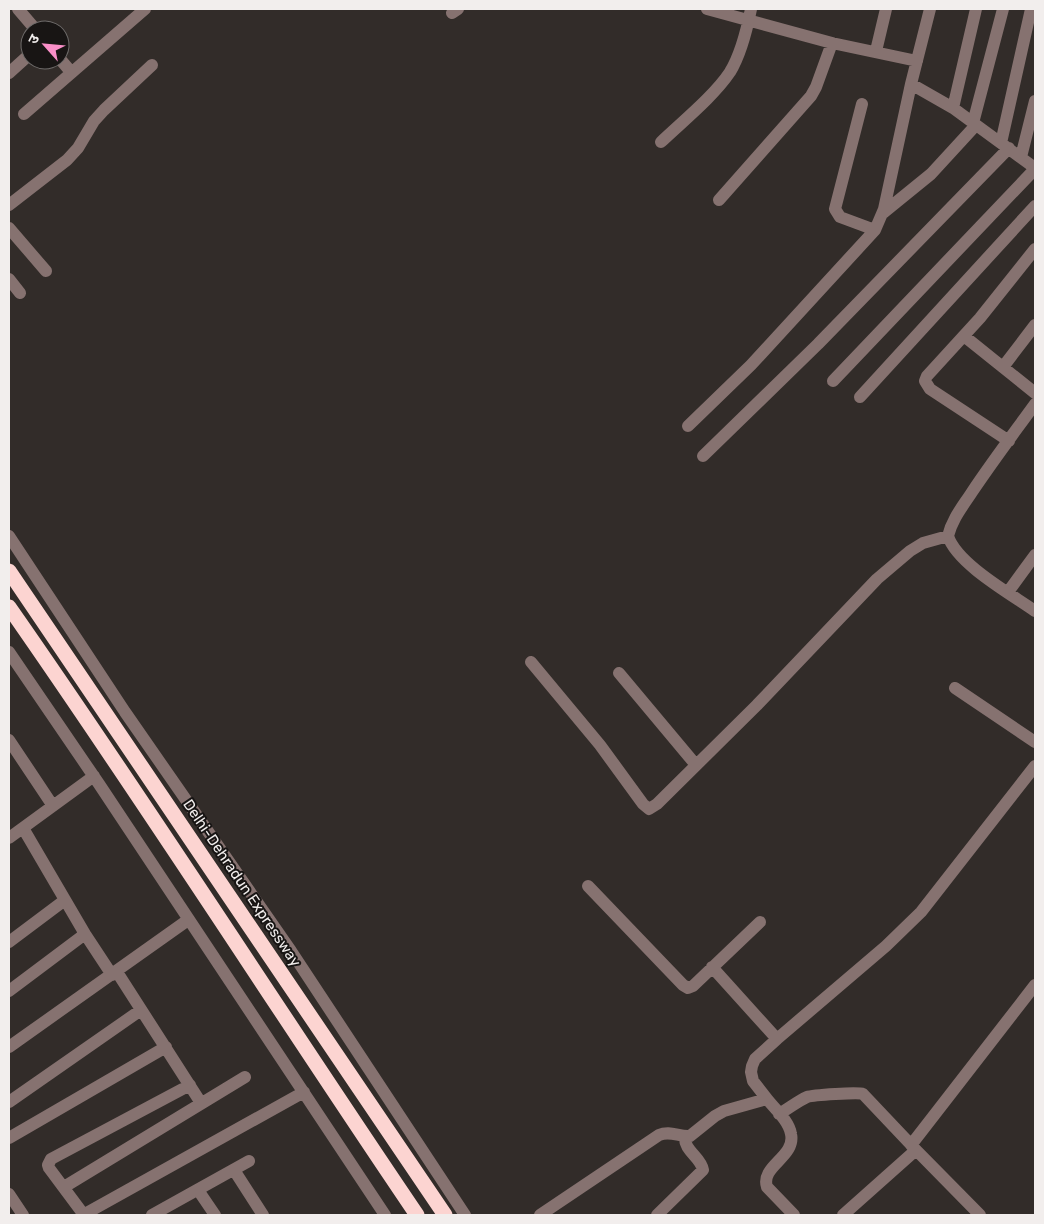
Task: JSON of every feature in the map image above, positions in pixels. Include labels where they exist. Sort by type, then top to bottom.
[{"type":"highway","name":"Delhi-Dehradun Expressway","points":[[9,571],[444,1215]]},
{"type":"highway","points":[[9,607],[417,1215]]},
{"type":"street","points":[[18,9],[27,20]]},
{"type":"street","points":[[24,114],[145,9]]},
{"type":"street","points":[[707,9],[750,14],[832,43],[917,61]]},
{"type":"street","points":[[876,51],[886,9]]},
{"type":"street","points":[[688,426],[751,365],[875,230],[883,213],[911,84],[930,9]]},
{"type":"street","points":[[953,108],[976,9]]},
{"type":"street","points":[[883,213],[931,174],[975,124],[1003,9]]},
{"type":"street","points":[[702,456],[818,344],[1005,146],[1031,9]]},
{"type":"street","points":[[661,142],[718,87],[730,72],[739,51],[750,14]]},
{"type":"street","points":[[720,200],[811,96],[832,43]]},
{"type":"street","points":[[9,73],[20,63]]},
{"type":"street","points":[[9,205],[67,160],[78,148],[94,121],[152,65]]},
{"type":"street","points":[[834,381],[1035,169],[953,108],[911,84]]},
{"type":"street","points":[[1021,157],[1035,101]]},
{"type":"street","points":[[862,104],[835,209],[840,217],[875,230]]},
{"type":"street","points":[[860,397],[1035,206]]},
{"type":"street","points":[[9,228],[46,271]]},
{"type":"street","points":[[1009,441],[927,386],[926,381],[927,376],[964,336],[1035,250]]},
{"type":"street","points":[[9,279],[20,293]]},
{"type":"street","points":[[1003,367],[1035,325]]},
{"type":"street","points":[[964,336],[1035,393]]},
{"type":"street","points":[[1035,404],[984,474],[953,521],[948,536],[956,551],[979,572],[1035,611]]},
{"type":"street","points":[[9,536],[125,712],[285,942],[466,1215]]},
{"type":"street","points":[[531,662],[600,745],[646,808],[649,809],[657,804],[757,705],[877,579],[923,542],[948,536]]},
{"type":"street","points":[[1008,592],[1035,555]]},
{"type":"street","points":[[9,652],[94,776],[385,1215]]},
{"type":"street","points":[[619,672],[696,765]]},
{"type":"street","points":[[955,688],[1035,742]]},
{"type":"street","points":[[9,740],[14,758],[53,806]]},
{"type":"street","points":[[794,1215],[766,1187],[766,1175],[782,1159],[792,1144],[792,1135],[789,1128],[753,1080],[751,1072],[755,1059],[886,946],[921,912],[1035,766]]},
{"type":"street","points":[[9,838],[94,776]]},
{"type":"street","points":[[23,828],[85,934],[141,1010],[201,1103]]},
{"type":"street","points":[[588,886],[688,988],[693,986],[760,922]]},
{"type":"street","points":[[9,942],[65,900]]},
{"type":"street","points":[[9,1047],[188,920]]},
{"type":"street","points":[[9,991],[85,934]]},
{"type":"street","points":[[712,967],[777,1039]]},
{"type":"street","points":[[843,1215],[913,1148],[1035,985]]},
{"type":"street","points":[[9,1102],[141,1010]]},
{"type":"street","points":[[9,1138],[166,1047]]},
{"type":"street","points":[[64,1187],[245,1076]]},
{"type":"street","points":[[190,1085],[51,1158],[48,1165],[83,1215],[304,1092]]},
{"type":"street","points":[[779,1114],[815,1095],[835,1096],[858,1092],[868,1098],[913,1148],[980,1215]]},
{"type":"street","points":[[540,1215],[660,1135],[669,1132],[684,1137],[694,1134],[715,1116],[724,1111],[767,1099]]},
{"type":"street","points":[[657,1215],[703,1170],[701,1164],[687,1148],[684,1137]]},
{"type":"street","points":[[152,1215],[173,1211],[198,1190],[249,1161]]},
{"type":"street","points":[[234,1170],[263,1215]]},
{"type":"street","points":[[198,1190],[215,1215]]},
{"type":"street","points":[[9,1194],[24,1215]]}]
